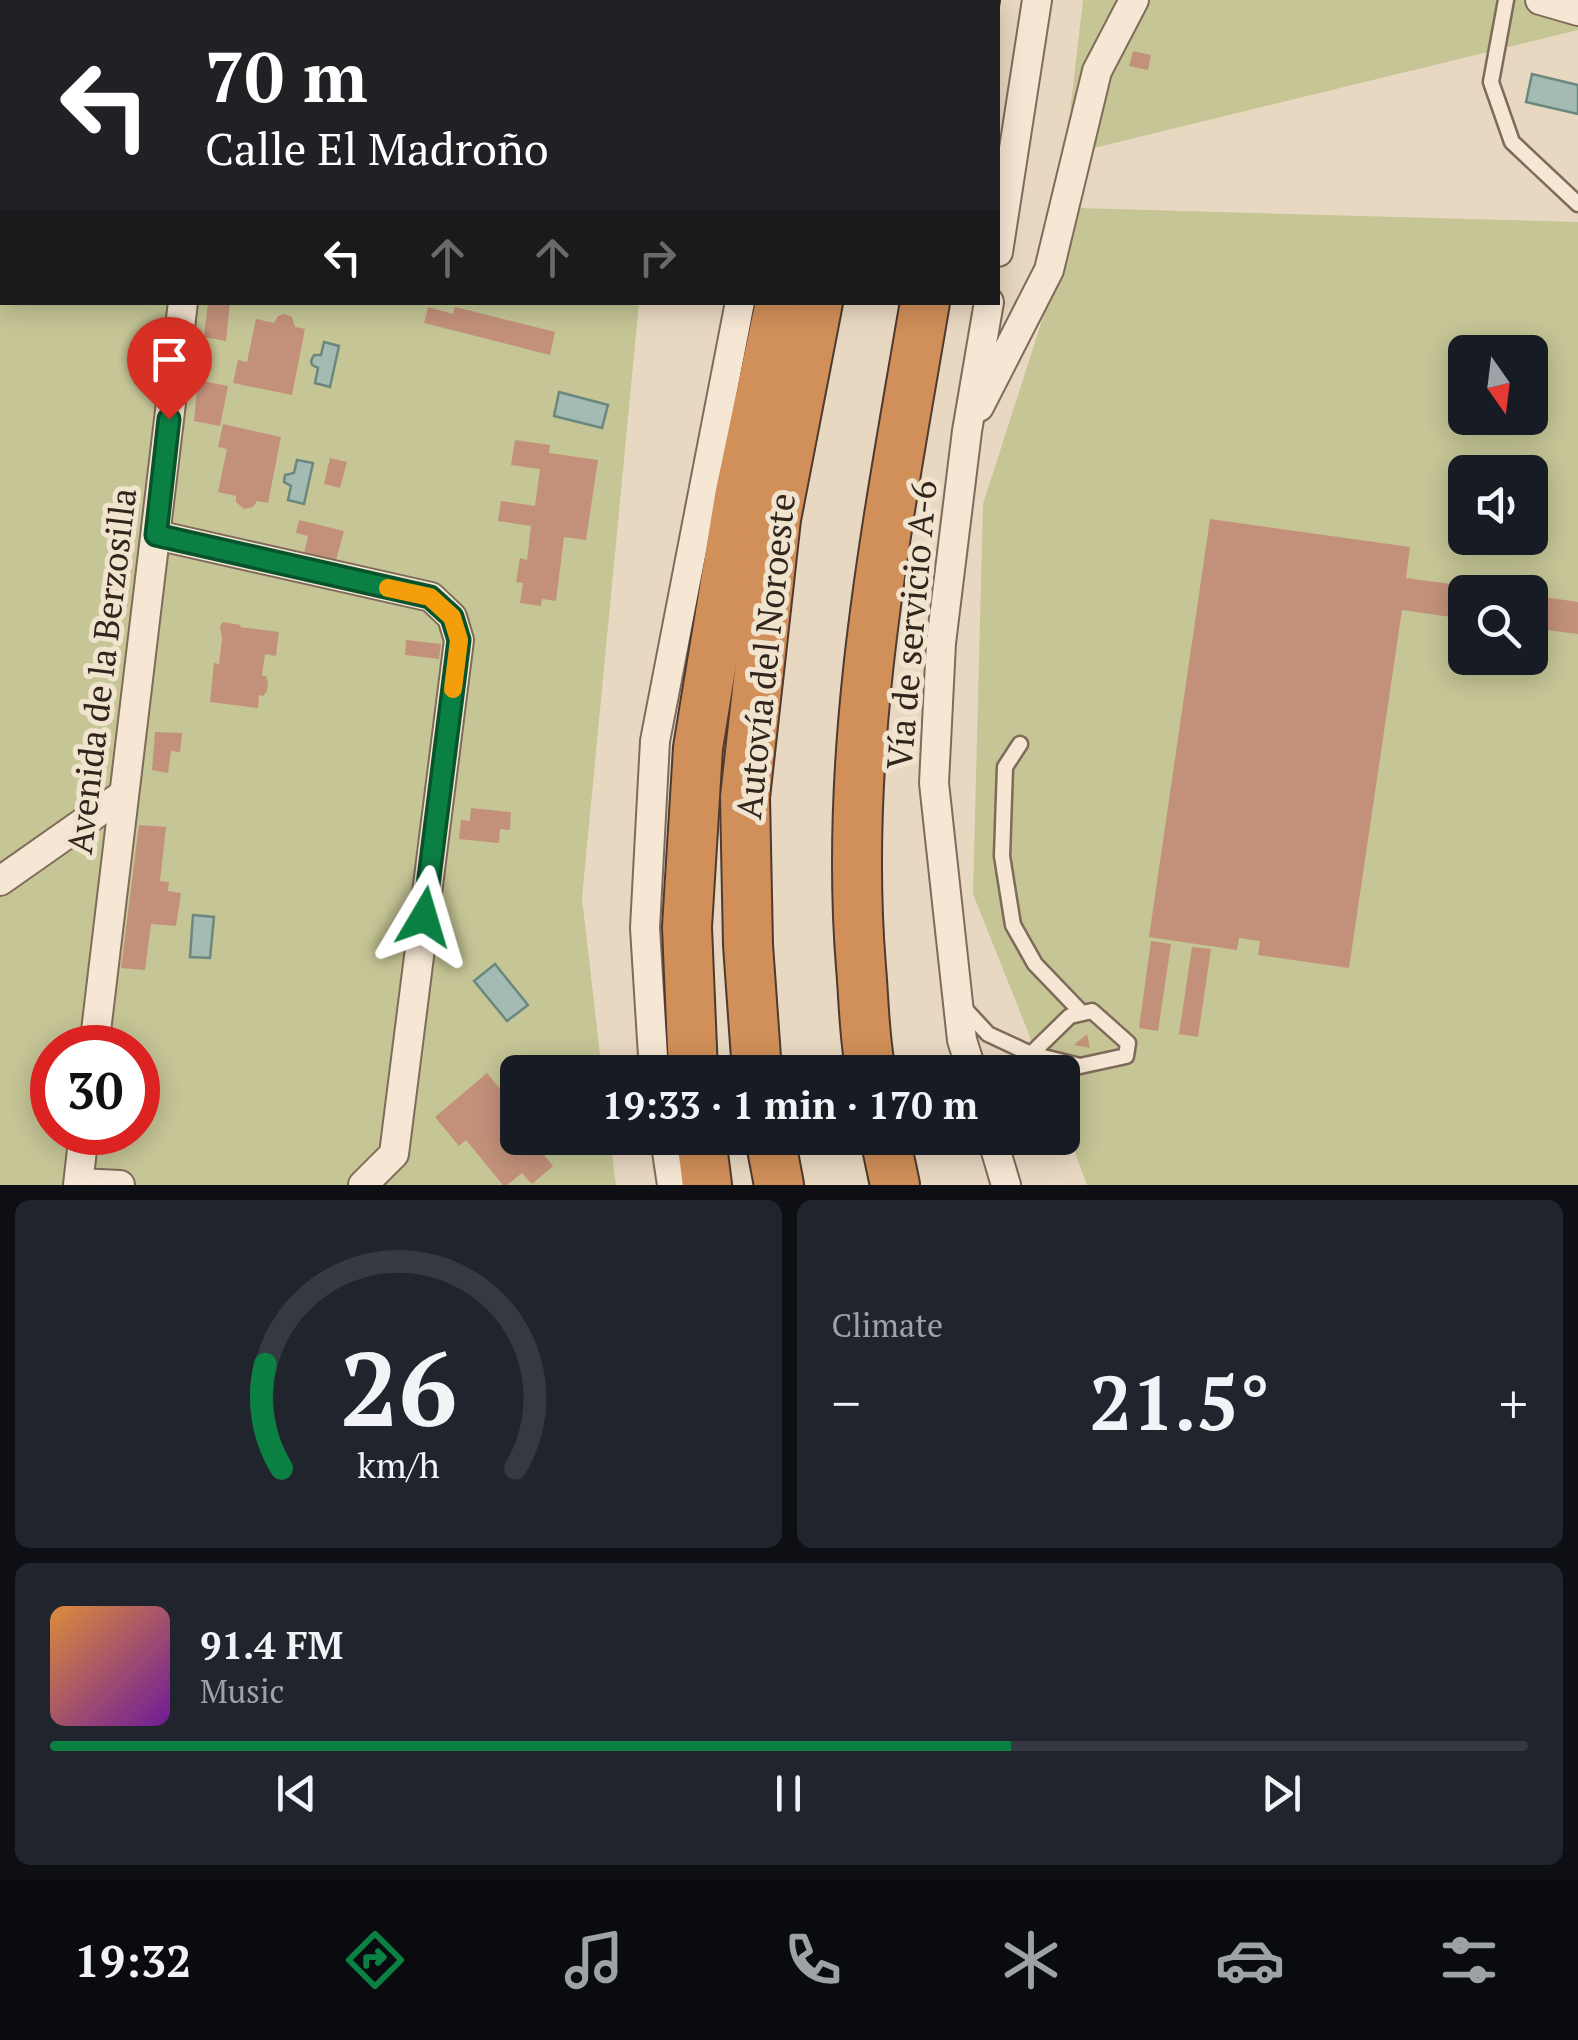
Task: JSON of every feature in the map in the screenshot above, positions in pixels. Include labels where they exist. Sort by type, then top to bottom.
[{"type":"highway","points":[[668,1055],[687,927],[698,748],[739,497],[779,305]]},
{"type":"highway","name":"Autovía del Noroeste","points":[[756,1055],[748,946],[745,797],[776,519],[817,305]]},
{"type":"highway","points":[[869,1055],[858,929],[858,797],[871,643],[924,305]]},
{"type":"highway","points":[[703,1155],[707,1185]]},
{"type":"highway","points":[[773,1155],[779,1185]]},
{"type":"highway","points":[[888,1155],[894,1185]]},
{"type":"street","points":[[1000,239],[1036,0]]},
{"type":"street","points":[[967,431],[1049,270],[1097,71],[1134,0]]},
{"type":"street","points":[[1540,0],[1578,11]]},
{"type":"street","name":"Avenida de la Berzosilla","points":[[97,1025],[183,305]]},
{"type":"street","points":[[664,1055],[646,928],[655,742],[739,305]]},
{"type":"street","name":"Vía de servicio A-6","points":[[967,1055],[934,783],[941,643],[967,431],[988,305]]},
{"type":"street","points":[[156,535],[430,597],[452,617],[459,640],[394,1154],[363,1185]]},
{"type":"street","points":[[0,881],[124,794]]},
{"type":"street","points":[[81,1155],[78,1184],[120,1185]]},
{"type":"street","points":[[667,1155],[672,1185]]},
{"type":"street","points":[[999,1155],[1006,1185]]},
{"type":"lane","points":[[1506,0],[1491,82],[1512,142],[1578,204]]},
{"type":"lane","points":[[1020,744],[1004,767],[1002,856],[1013,925],[1035,964],[1082,1013]]},
{"type":"lane","points":[[958,1002],[988,1034],[1031,1054],[1080,1066],[1126,1056],[1128,1042],[1092,1011],[1070,1016],[1031,1054]]},
{"type":"green space","points":[[1083,0],[1578,0],[1578,30],[1065,155]]},
{"type":"green space","points":[[1078,208],[1578,222],[1578,1185],[1087,1185],[1076,1155],[1080,1155],[1080,1055],[1037,1055],[973,894],[983,504]]},
{"type":"green space","points":[[0,305],[639,305],[582,898],[600,1055],[500,1055],[500,1155],[612,1155],[616,1185],[0,1185]]},
{"type":"shaded area","points":[[1532,74],[1578,85],[1578,114],[1526,102]]},
{"type":"shaded area","points":[[324,342],[339,346],[330,387],[315,383],[318,368],[311,361],[314,355],[321,355]]},
{"type":"shaded area","points":[[559,392],[608,405],[602,428],[554,416]]},
{"type":"shaded area","points":[[297,460],[313,463],[304,504],[288,500],[291,486],[284,482],[285,475],[294,473]]},
{"type":"shaded area","points":[[193,915],[214,917],[210,958],[190,957]]},
{"type":"shaded area","points":[[495,964],[528,1005],[507,1021],[474,981]]},
{"type":"building","points":[[1133,51],[1151,55],[1148,70],[1129,66]]},
{"type":"building","points":[[208,305],[230,305],[226,341],[204,337]]},
{"type":"building","points":[[428,307],[453,314],[455,307],[555,332],[550,355],[424,323]]},
{"type":"building","points":[[284,314],[292,317],[295,327],[305,329],[292,395],[233,383],[238,360],[247,362],[256,319],[274,323]]},
{"type":"building","points":[[198,380],[228,386],[220,426],[194,421]]},
{"type":"building","points":[[223,424],[281,437],[268,503],[257,501],[253,507],[244,509],[236,502],[236,496],[218,492],[227,449],[218,447]]},
{"type":"building","points":[[515,440],[550,445],[549,453],[598,460],[586,540],[564,537],[556,601],[542,599],[541,606],[520,603],[523,583],[516,582],[520,558],[527,560],[531,526],[498,521],[501,501],[535,506],[540,469],[511,465]]},
{"type":"building","points":[[330,458],[347,462],[340,488],[324,484]]},
{"type":"building","points":[[1210,519],[1410,547],[1406,578],[1448,584],[1448,617],[1402,610],[1349,968],[1258,955],[1260,941],[1239,938],[1237,950],[1149,937]]},
{"type":"building","points":[[299,520],[344,531],[336,560],[304,554],[308,536],[296,533]]},
{"type":"building","points":[[1548,598],[1578,602],[1578,634],[1548,630]]},
{"type":"building","points":[[223,622],[279,632],[276,656],[265,654],[262,676],[268,682],[267,691],[259,695],[258,708],[210,702]]},
{"type":"building","points":[[406,640],[441,644],[439,659],[405,655]]},
{"type":"building","points":[[155,732],[182,733],[180,752],[171,751],[168,773],[152,770]]},
{"type":"building","points":[[471,808],[511,812],[510,830],[500,829],[499,843],[459,839],[461,820],[470,821]]},
{"type":"building","points":[[139,825],[166,827],[160,881],[169,882],[168,891],[181,893],[176,926],[151,924],[145,970],[121,968]]},
{"type":"building","points":[[1151,941],[1171,944],[1158,1031],[1139,1028]]},
{"type":"building","points":[[1192,947],[1211,949],[1198,1037],[1179,1034]]},
{"type":"building","points":[[1087,1034],[1090,1048],[1074,1045]]},
{"type":"building","points":[[487,1073],[500,1089],[500,1155],[544,1155],[553,1166],[532,1184],[522,1173],[503,1185],[466,1140],[459,1146],[435,1117]]},
{"type":"slow traffic","points":[[388,588],[430,597],[452,617],[459,640],[453,689]]},
{"type":"route","points":[[169,419],[156,535],[430,597],[452,617],[459,640],[424,917]]}]
